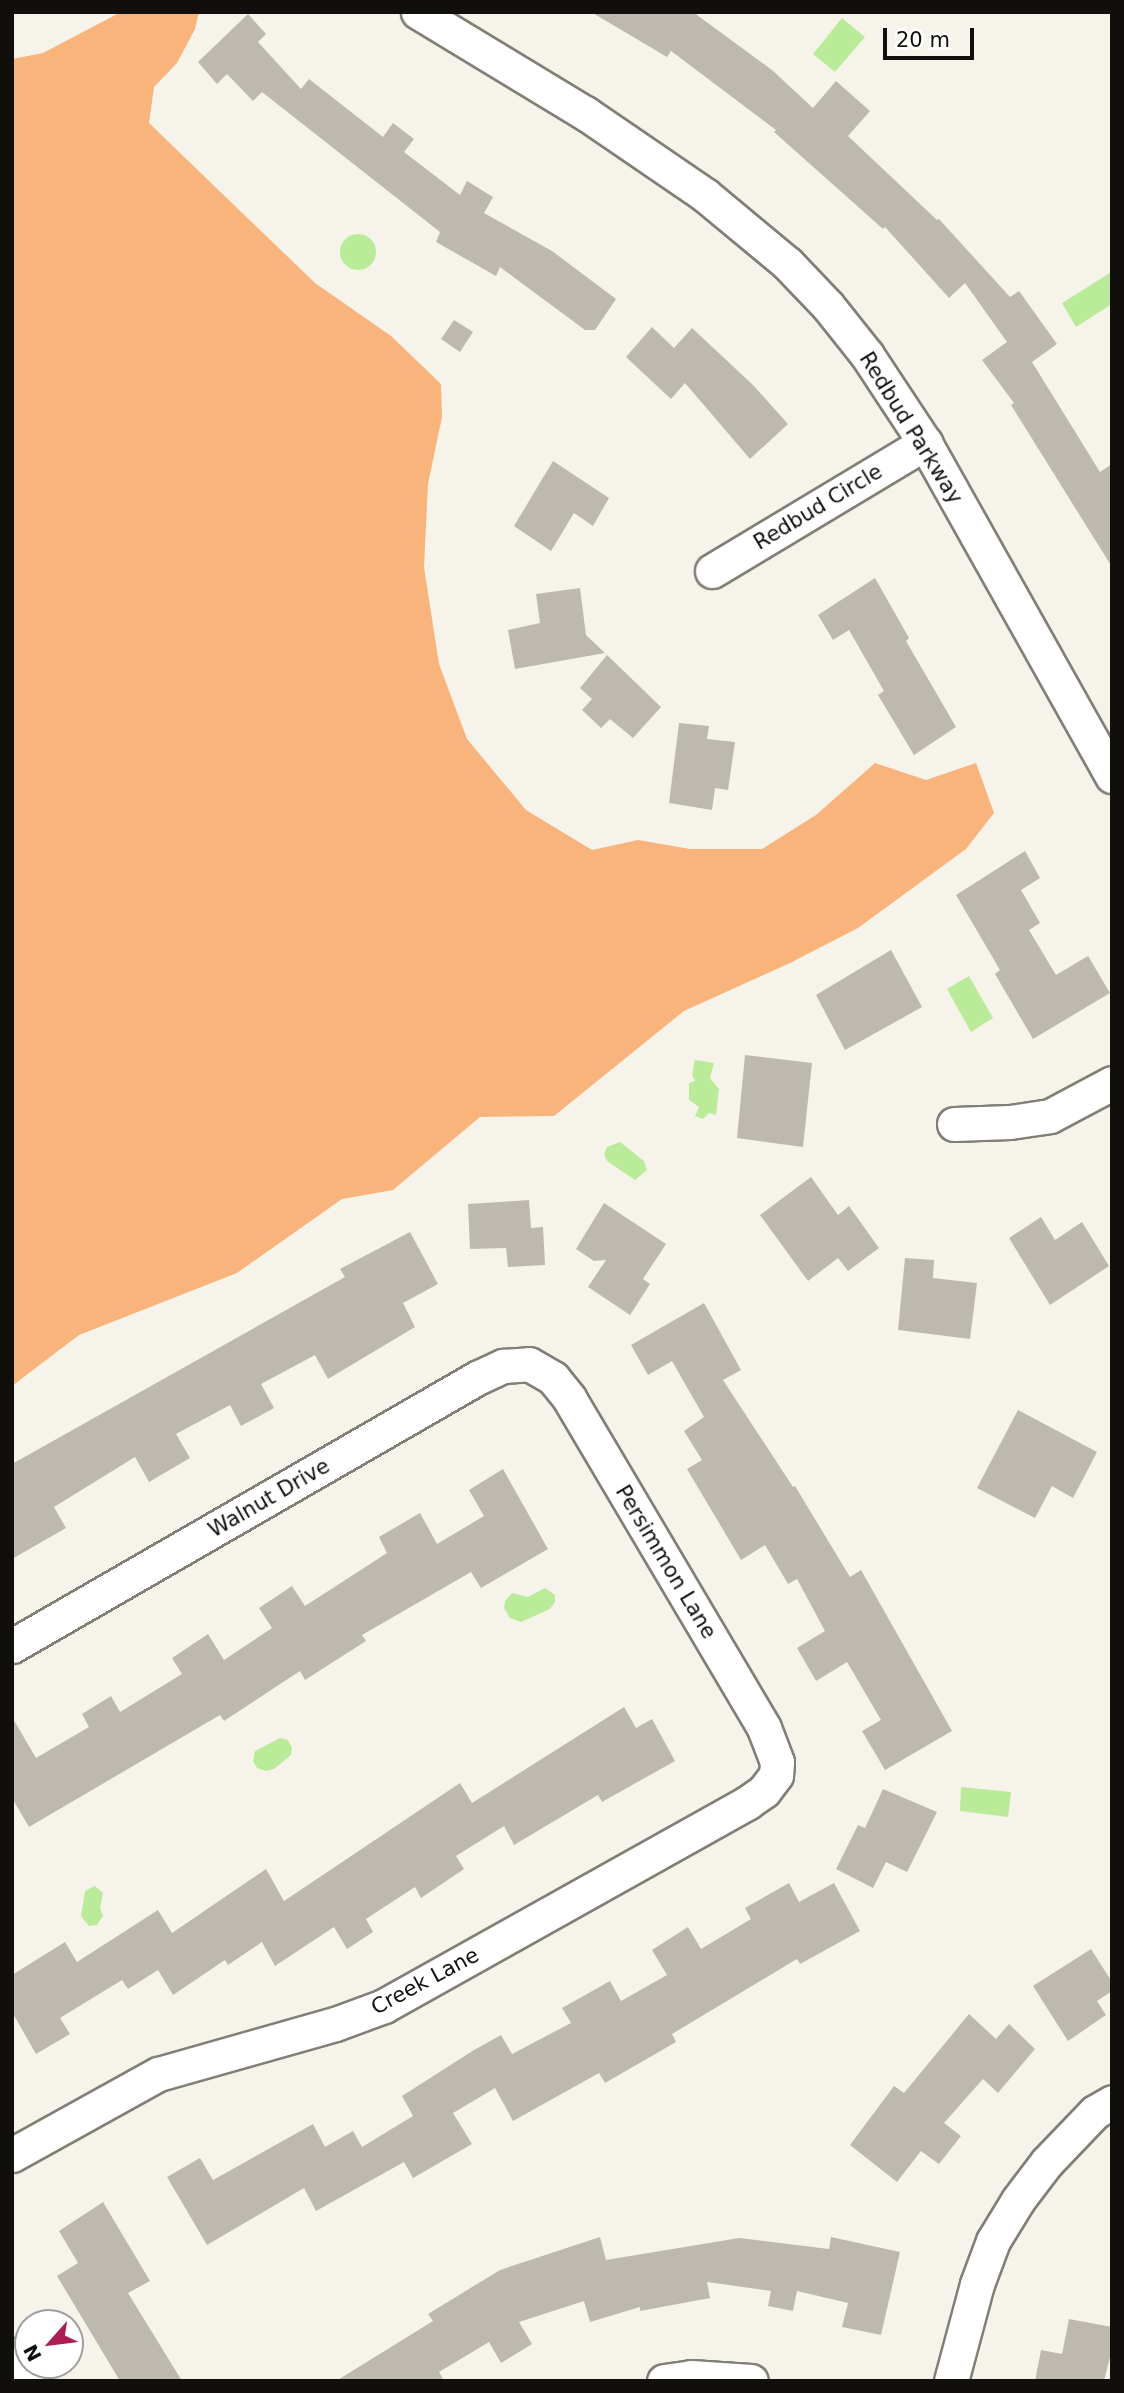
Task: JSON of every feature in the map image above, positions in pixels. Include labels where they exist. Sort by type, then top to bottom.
[{"type":"street","name":"Redbud Parkway","points":[[418,12],[586,113],[705,195],[788,263],[867,355],[925,443],[1112,776]]},
{"type":"street","name":"Redbud Circle","points":[[712,571],[925,443]]},
{"type":"street","points":[[954,1124],[1010,1122],[1051,1116],[1112,1083]]},
{"type":"street","name":"Walnut Drive","points":[[12,1646],[477,1378],[503,1366],[529,1364]]},
{"type":"street","name":"Persimmon Lane","points":[[529,1364],[552,1378],[569,1398],[764,1728],[774,1747],[776,1775]]},
{"type":"street","name":"Creek Lane","points":[[12,2155],[158,2074],[324,2027],[384,2006],[747,1803],[764,1791],[776,1775]]},
{"type":"street","points":[[951,2381],[977,2284],[993,2241],[1018,2200],[1047,2162],[1095,2112],[1112,2102]]},
{"type":"street","points":[[12,2355],[27,2381]]},
{"type":"street","points":[[664,2381],[691,2377],[751,2381]]},
{"type":"shaded area","points":[[121,12],[199,12],[195,29],[177,63],[154,87],[149,123],[315,283],[391,336],[441,384],[442,417],[428,484],[424,567],[439,664],[467,739],[526,810],[592,850],[638,840],[690,849],[762,849],[816,815],[875,763],[926,780],[976,763],[994,813],[966,849],[858,928],[790,963],[684,1011],[554,1116],[480,1117],[393,1190],[342,1199],[237,1273],[79,1335],[12,1386],[12,59],[43,53]]},
{"type":"shaded area","points":[[842,18],[865,37],[835,72],[813,54]]},
{"type":"shaded area","points":[[358,234],[370,240],[376,252],[370,264],[358,270],[346,264],[340,252],[346,240]]},
{"type":"shaded area","points":[[1110,273],[1112,304],[1076,327],[1062,303]]},
{"type":"shaded area","points":[[969,976],[993,1018],[971,1032],[947,989]]},
{"type":"shaded area","points":[[695,1060],[714,1063],[710,1078],[719,1089],[716,1115],[709,1113],[703,1119],[695,1116],[699,1107],[689,1100],[689,1083],[695,1081],[692,1075]]},
{"type":"shaded area","points":[[620,1142],[644,1161],[647,1170],[635,1180],[607,1161],[604,1154],[607,1147]]},
{"type":"shaded area","points":[[545,1588],[555,1595],[555,1602],[550,1609],[521,1622],[510,1618],[504,1608],[505,1601],[512,1593],[528,1597]]},
{"type":"shaded area","points":[[280,1738],[288,1740],[292,1748],[291,1755],[274,1769],[266,1771],[257,1768],[253,1761],[255,1751]]},
{"type":"shaded area","points":[[961,1787],[1011,1792],[1008,1817],[960,1811]]},
{"type":"shaded area","points":[[95,1886],[103,1893],[100,1908],[103,1916],[97,1925],[89,1926],[81,1916],[85,1891]]},
{"type":"building","points":[[591,12],[693,12],[772,70],[813,108],[836,81],[870,111],[848,136],[939,219],[1010,297],[1019,291],[1057,344],[1032,362],[1100,472],[1112,464],[1112,567],[1011,405],[1014,403],[982,360],[1007,342],[965,283],[949,298],[885,227],[883,229],[774,132],[776,130],[671,51],[667,57]]},
{"type":"building","points":[[248,14],[266,34],[258,42],[301,89],[309,79],[383,137],[393,123],[414,139],[404,152],[460,195],[467,181],[493,197],[484,213],[552,251],[616,299],[595,330],[585,330],[500,267],[496,276],[436,242],[440,232],[262,92],[253,101],[227,74],[217,84],[198,62]]},
{"type":"building","points":[[454,320],[473,332],[460,352],[441,339]]},
{"type":"building","points":[[652,327],[674,348],[692,328],[753,385],[788,424],[750,459],[685,383],[671,399],[626,357]]},
{"type":"building","points":[[553,461],[609,498],[593,526],[574,513],[551,551],[514,526]]},
{"type":"building","points":[[875,578],[909,638],[906,641],[956,727],[914,755],[878,695],[884,691],[849,630],[833,640],[818,615]]},
{"type":"building","points":[[580,588],[586,635],[605,653],[515,669],[508,630],[540,623],[536,594]]},
{"type":"building","points":[[607,655],[661,707],[633,738],[610,719],[601,728],[582,710],[592,699],[580,688]]},
{"type":"building","points":[[679,723],[709,726],[707,739],[735,742],[728,790],[715,788],[712,810],[669,803]]},
{"type":"building","points":[[1025,851],[1040,878],[1021,890],[1040,923],[1029,930],[1056,975],[1088,956],[1110,993],[1033,1039],[995,974],[1000,970],[956,895]]},
{"type":"building","points":[[891,950],[922,1007],[845,1050],[816,995]]},
{"type":"building","points":[[745,1055],[812,1063],[803,1147],[737,1138]]},
{"type":"building","points":[[811,1177],[838,1215],[849,1206],[879,1248],[848,1271],[838,1258],[808,1281],[760,1215]]},
{"type":"building","points":[[529,1200],[531,1228],[543,1227],[545,1265],[508,1267],[506,1248],[470,1249],[468,1204]]},
{"type":"building","points":[[604,1203],[666,1244],[643,1279],[650,1284],[630,1315],[588,1287],[606,1260],[594,1261],[576,1249]]},
{"type":"building","points":[[1041,1217],[1055,1240],[1082,1222],[1109,1266],[1050,1305],[1009,1238]]},
{"type":"building","points":[[410,1232],[438,1284],[403,1303],[415,1327],[328,1379],[315,1355],[261,1384],[274,1408],[241,1426],[230,1405],[176,1434],[190,1458],[149,1482],[135,1457],[54,1507],[66,1528],[12,1559],[12,1464],[345,1277],[340,1269]]},
{"type":"building","points":[[905,1258],[934,1260],[933,1278],[977,1283],[970,1339],[898,1330]]},
{"type":"building","points":[[704,1303],[741,1370],[723,1380],[793,1487],[795,1486],[850,1577],[861,1570],[952,1731],[885,1770],[862,1731],[881,1720],[847,1662],[816,1681],[797,1648],[825,1631],[797,1579],[788,1584],[765,1545],[741,1560],[687,1469],[702,1460],[684,1431],[704,1417],[672,1361],[648,1375],[631,1345]]},
{"type":"building","points":[[1018,1410],[1097,1452],[1073,1498],[1052,1486],[1035,1518],[977,1488]]},
{"type":"building","points":[[503,1469],[548,1549],[481,1588],[471,1572],[362,1635],[366,1641],[305,1680],[300,1671],[224,1721],[220,1715],[29,1827],[12,1798],[12,1717],[36,1758],[89,1727],[82,1714],[111,1696],[120,1712],[182,1674],[172,1658],[208,1634],[224,1660],[272,1628],[259,1608],[292,1586],[305,1606],[387,1553],[379,1537],[420,1513],[437,1544],[484,1516],[469,1490]]},
{"type":"building","points":[[624,1707],[636,1728],[652,1719],[675,1761],[602,1802],[598,1795],[514,1845],[504,1826],[456,1856],[464,1869],[421,1898],[415,1887],[366,1919],[373,1932],[347,1949],[334,1927],[275,1966],[262,1942],[228,1965],[225,1960],[173,1995],[158,1970],[128,1989],[122,1980],[60,2018],[70,2034],[36,2054],[12,2012],[12,1975],[65,1942],[77,1962],[158,1910],[172,1933],[266,1869],[284,1901],[460,1783],[472,1803]]},
{"type":"building","points":[[883,1789],[937,1812],[907,1872],[886,1862],[873,1888],[836,1869],[858,1825],[865,1828]]},
{"type":"building","points":[[789,1883],[799,1902],[834,1883],[860,1931],[800,1964],[797,1959],[672,2034],[676,2042],[605,2083],[599,2073],[513,2121],[495,2088],[453,2113],[472,2144],[413,2178],[404,2162],[316,2211],[304,2188],[207,2245],[167,2177],[200,2158],[213,2180],[313,2124],[325,2147],[353,2131],[362,2147],[413,2116],[402,2096],[474,2050],[501,2035],[512,2054],[571,2023],[562,2008],[610,1981],[621,2001],[667,1975],[652,1950],[688,1927],[701,1949],[751,1919],[745,1908]]},
{"type":"building","points":[[1091,1949],[1112,1982],[1112,1991],[1097,2001],[1106,2015],[1068,2041],[1033,1986]]},
{"type":"building","points":[[969,2014],[996,2039],[1009,2024],[1035,2049],[998,2093],[983,2079],[944,2123],[961,2136],[939,2164],[921,2151],[897,2182],[850,2145],[894,2086],[904,2093]]},
{"type":"building","points":[[103,2202],[150,2281],[128,2293],[182,2381],[120,2381],[84,2321],[84,2309],[77,2309],[57,2276],[78,2263],[59,2231]]},
{"type":"building","points":[[600,2237],[606,2260],[739,2238],[829,2249],[831,2237],[900,2252],[881,2335],[842,2327],[848,2303],[797,2291],[793,2311],[768,2306],[771,2291],[707,2282],[710,2298],[640,2311],[640,2307],[590,2322],[584,2301],[519,2322],[532,2344],[501,2363],[489,2342],[439,2372],[444,2381],[336,2381],[433,2321],[428,2314],[500,2270]]},
{"type":"building","points":[[1069,2319],[1112,2327],[1112,2349],[1104,2381],[1035,2381],[1041,2350],[1062,2354]]}]
